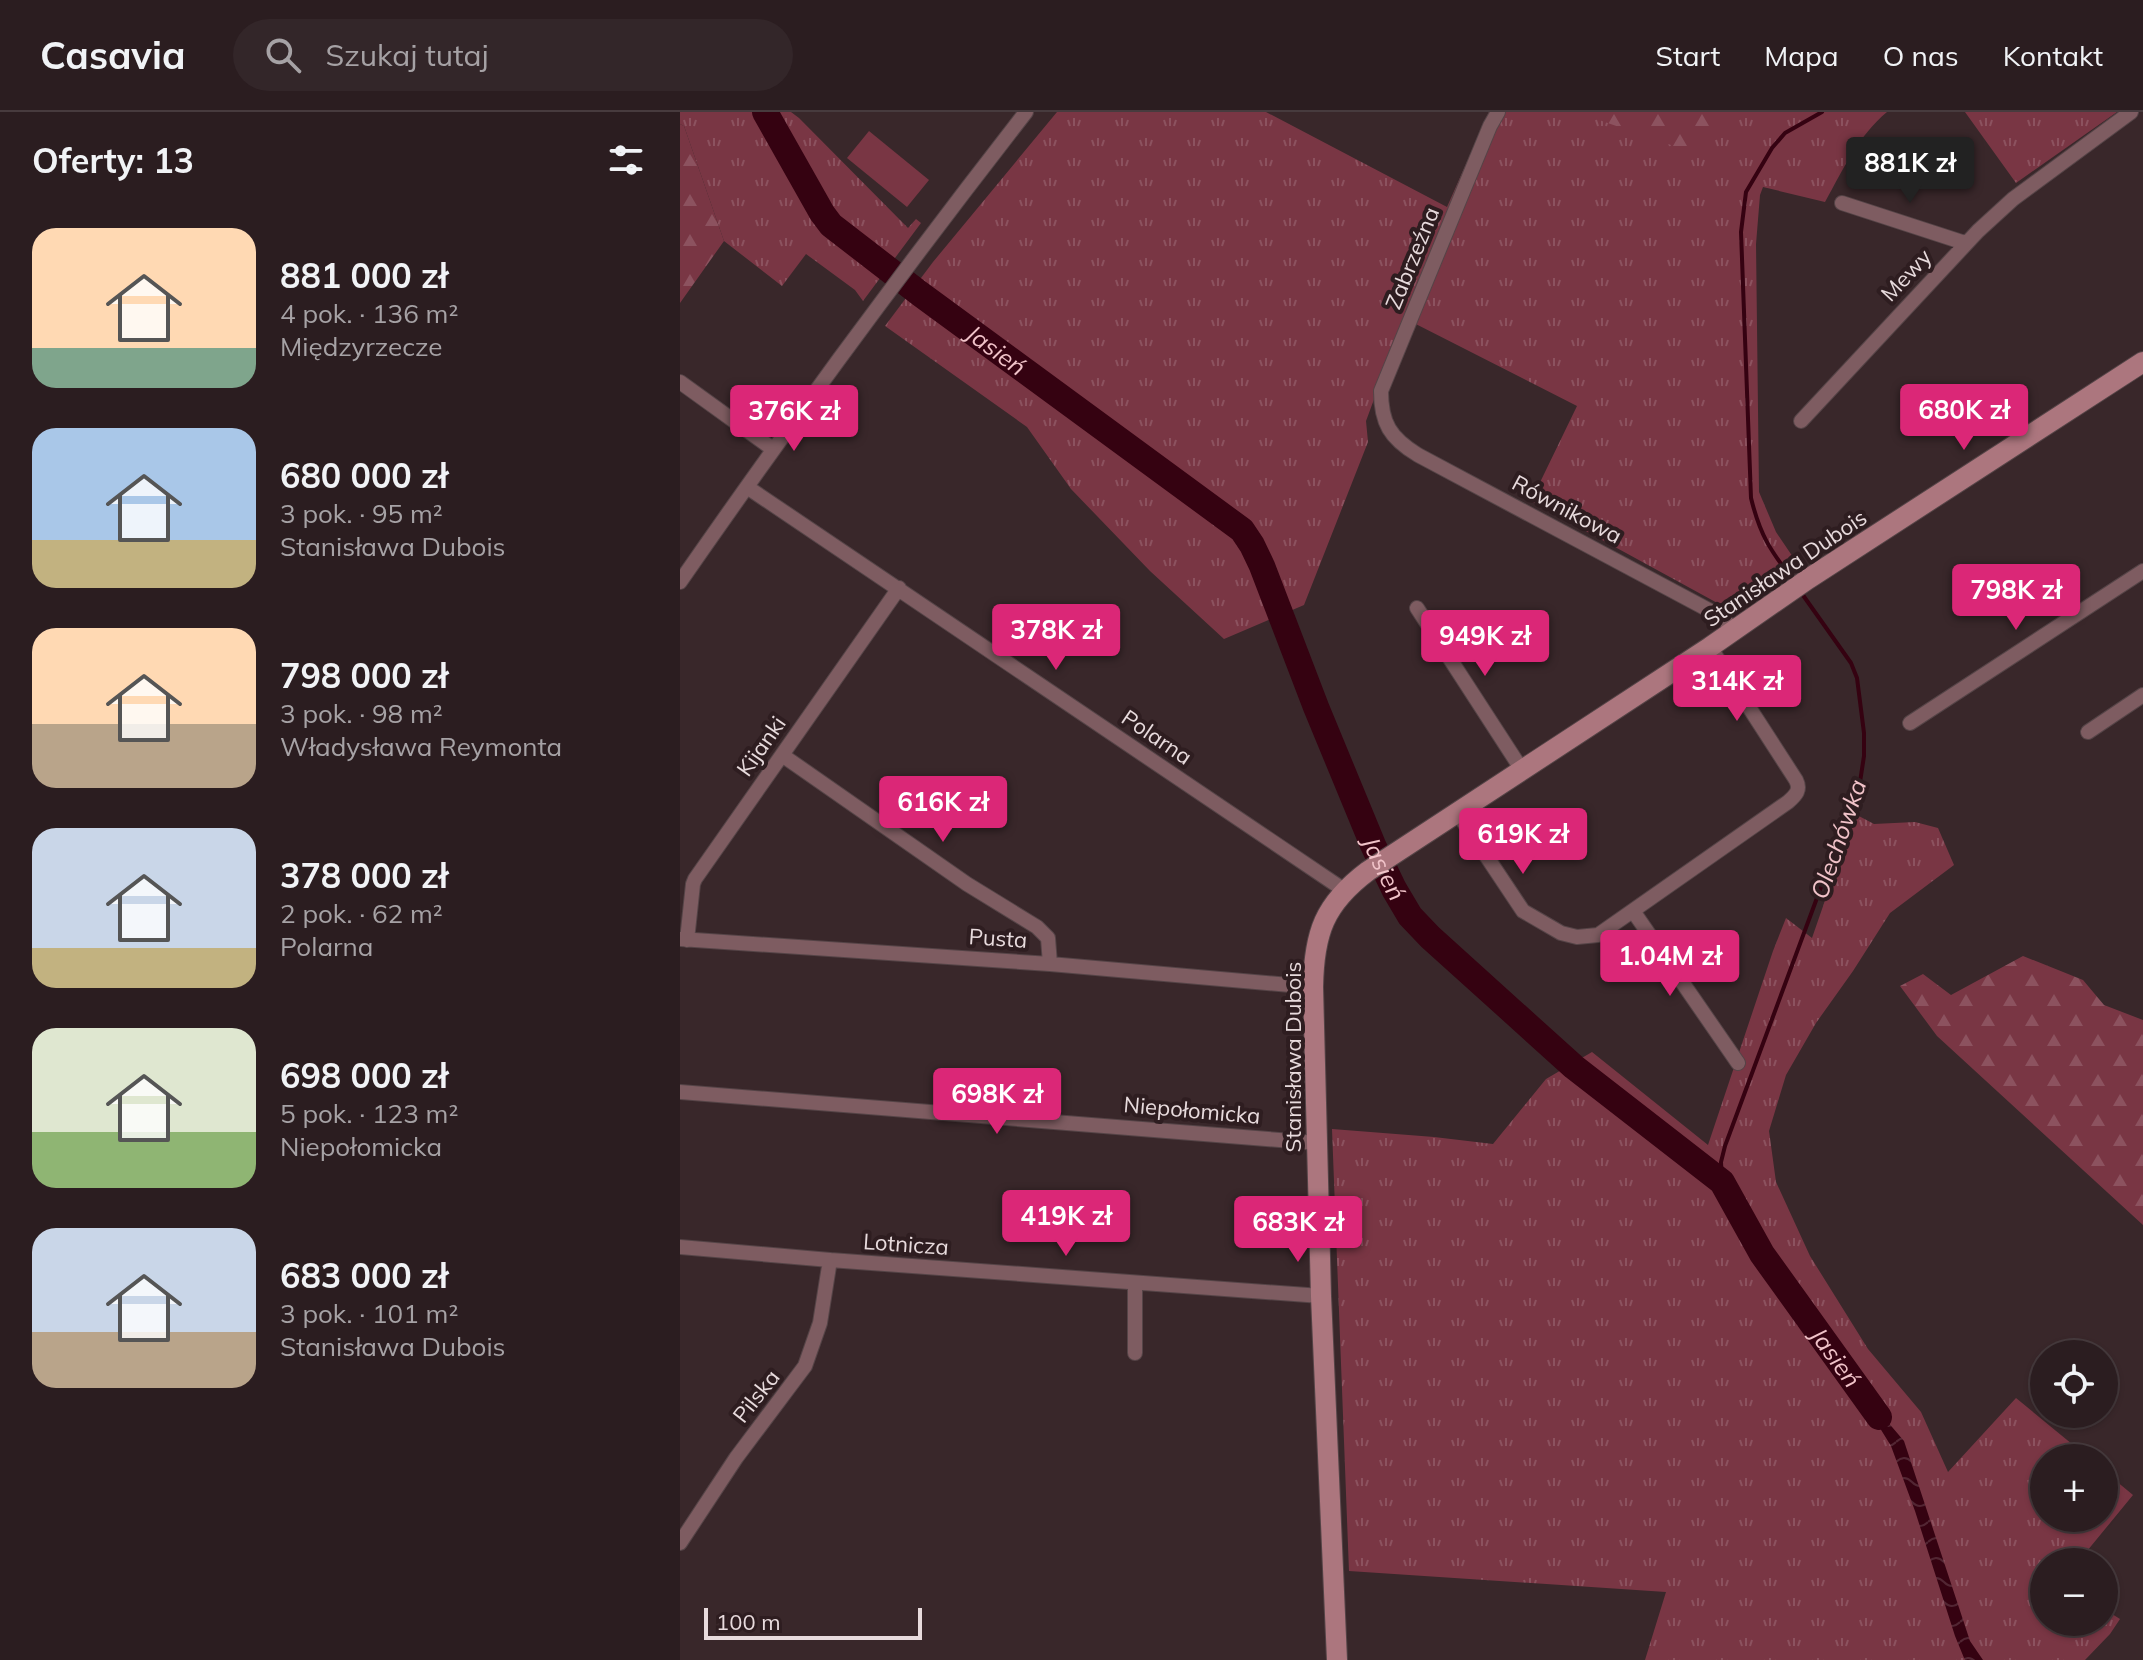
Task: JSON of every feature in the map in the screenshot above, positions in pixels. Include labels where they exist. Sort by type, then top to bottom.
[{"type":"street","points":[[680,582],[918,251],[1026,112]]},
{"type":"street","name":"Zabrzeźna","points":[[1384,423],[1381,391],[1498,112]]},
{"type":"street","name":"Mewy","points":[[1801,421],[1965,243],[2013,199],[2131,112]]},
{"type":"street","points":[[1842,203],[1965,243]]},
{"type":"street","name":"Stanisława Dubois","points":[[1337,1660],[1321,1296],[1313,987],[1315,954],[1322,926],[1335,901],[1344,890],[1399,850],[2143,362]]},
{"type":"street","points":[[680,382],[773,449]]},
{"type":"street","name":"Równikowa","points":[[1384,423],[1400,442],[1418,455],[1718,615],[1732,631]]},
{"type":"street","name":"Polarna","points":[[747,487],[1344,890]]},
{"type":"street","points":[[1910,723],[2143,571]]},
{"type":"street","name":"Kijanki","points":[[684,940],[695,879],[899,588]]},
{"type":"street","points":[[1417,608],[1522,770]]},
{"type":"street","points":[[1457,812],[1523,911],[1561,933],[1577,937],[1598,935],[1798,792],[1796,780],[1710,647]]},
{"type":"street","points":[[2088,732],[2143,695]]},
{"type":"street","points":[[782,755],[967,884],[1037,927],[1048,938],[1050,964]]},
{"type":"street","points":[[1633,911],[1738,1063]]},
{"type":"street","name":"Pusta","points":[[684,940],[1050,964],[1313,987]]},
{"type":"street","name":"Niepołomicka","points":[[680,1092],[1317,1143]]},
{"type":"street","name":"Lotnicza","points":[[680,1247],[1321,1296]]},
{"type":"street","name":"Pilska","points":[[680,1543],[727,1471],[805,1366],[820,1323],[830,1260]]},
{"type":"street","points":[[1135,1283],[1135,1353]]},
{"type":"green space","points":[[680,112],[791,112],[908,228],[916,219],[921,223],[863,301],[855,290],[806,254],[782,286],[724,241],[684,126],[680,124]]},
{"type":"green space","points":[[1057,112],[1266,112],[1447,207],[1489,112],[1887,112],[1859,143],[1825,202],[1763,187],[1760,195],[1756,244],[1759,492],[1776,532],[1799,566],[1732,611],[1531,501],[1577,406],[1404,318],[1366,421],[1368,442],[1304,605],[1224,639],[1150,571],[1071,489],[1027,427],[885,326],[933,262]]},
{"type":"green space","points":[[1576,112],[1718,112],[1708,142],[1697,154]]},
{"type":"green space","points":[[1965,112],[2117,112],[2016,183]]},
{"type":"green space","points":[[680,124],[684,126],[724,241],[680,303]]},
{"type":"green space","points":[[869,131],[929,180],[907,207],[847,158]]},
{"type":"green space","points":[[1855,814],[1874,824],[1915,822],[1938,828],[1954,865],[1890,913],[1816,1023],[1786,1075],[1769,1131],[1776,1182],[1810,1256],[1868,1349],[1921,1412],[1948,1472],[2016,1398],[2030,1410],[2030,1428],[2052,1428],[2072,1444],[2030,1444],[2030,1532],[2103,1532],[2089,1548],[2030,1548],[2030,1636],[2108,1636],[2085,1660],[1645,1660],[1666,1592],[1349,1571],[1332,1129],[1493,1144],[1546,1079],[1592,1052],[1708,1145],[1786,918],[1812,938]]},
{"type":"green space","points":[[2023,956],[2083,980],[2104,1005],[2143,1020],[2143,1225],[1937,1036],[1900,986],[1923,974],[1951,995]]},
{"type":"green space","points":[[2118,1483],[2133,1495],[2118,1513]]},
{"type":"water","points":[[1846,1373],[1904,1441],[1970,1641],[1983,1660],[1964,1658],[1891,1446]]},
{"type":"waterway","name":"Jasień","points":[[765,112],[831,225],[1242,530],[1262,566],[1373,845],[1410,916],[1574,1067],[1722,1182],[1762,1254],[1879,1417]]},
{"type":"waterway","name":"Olechówka","points":[[1793,580],[1767,542],[1751,498],[1741,232],[1746,192],[1772,148],[1785,133],[1822,112]]},
{"type":"waterway","name":"Olechówka","points":[[1722,1182],[1721,1162],[1725,1146],[1860,782],[1864,756],[1857,678],[1851,663],[1800,591]]}]
